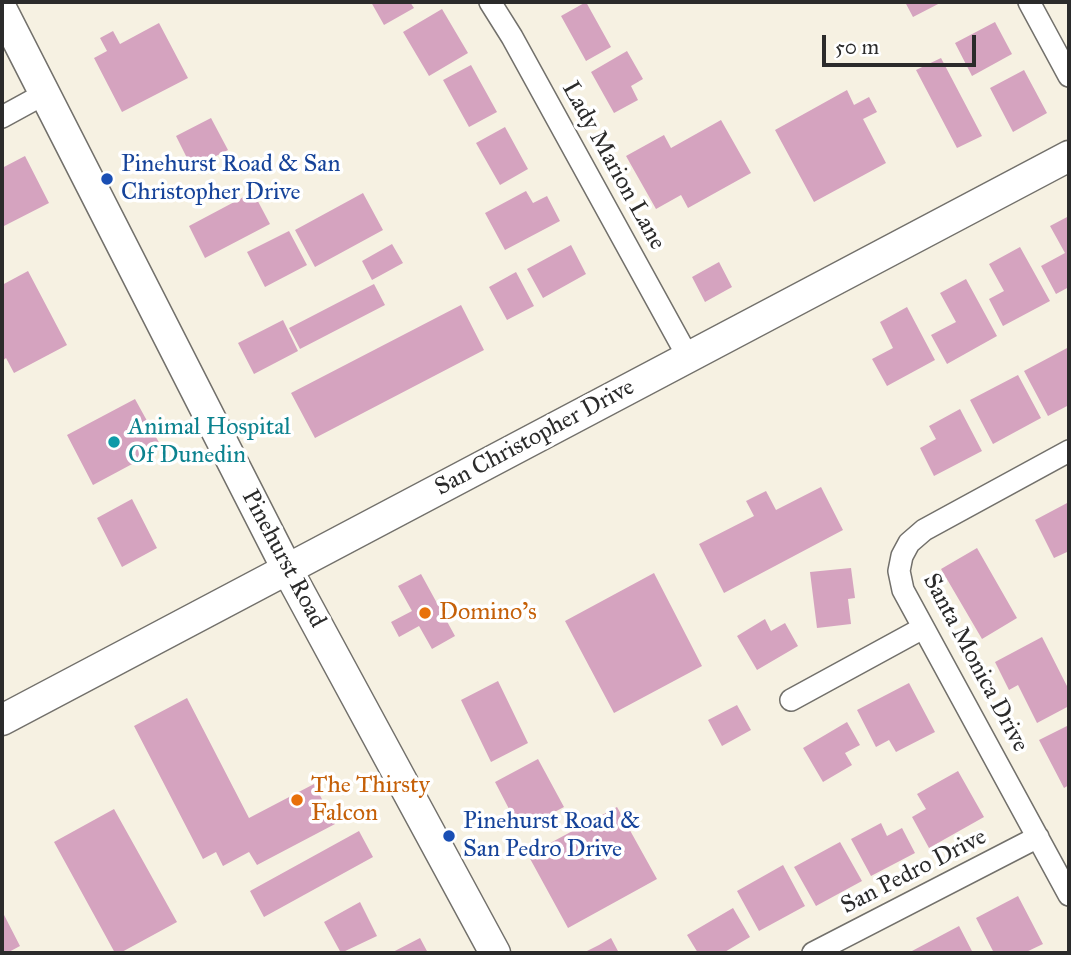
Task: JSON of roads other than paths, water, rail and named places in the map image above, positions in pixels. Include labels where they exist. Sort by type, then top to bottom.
[{"type":"street","name":"Lady Marion Lane","points":[[490,2],[512,37],[688,357]]},
{"type":"street","points":[[1029,2],[1069,76]]},
{"type":"street","name":"Pinehurst Road","points":[[2,10],[287,569],[495,953]]},
{"type":"street","points":[[2,117],[46,93]]},
{"type":"street","name":"San Christopher Drive","points":[[2,720],[1069,156]]},
{"type":"street","name":"Santa Monica Drive","points":[[1069,451],[924,530],[909,543],[902,556],[899,571],[902,590],[1069,895]]},
{"type":"street","points":[[791,700],[923,628]]},
{"type":"street","name":"San Pedro Drive","points":[[813,953],[1038,837]]},
{"type":"place","name":"Pinehurst Road & San Christopher Drive","points":[[107,179]]},
{"type":"place","name":"Animal Hospital Of Dunedin","points":[[114,442]]},
{"type":"place","name":"Domino's","points":[[425,613]]},
{"type":"place","name":"The Thirsty Falcon","points":[[297,800]]},
{"type":"place","name":"Pinehurst Road & San Pedro Drive","points":[[449,836]]}]
